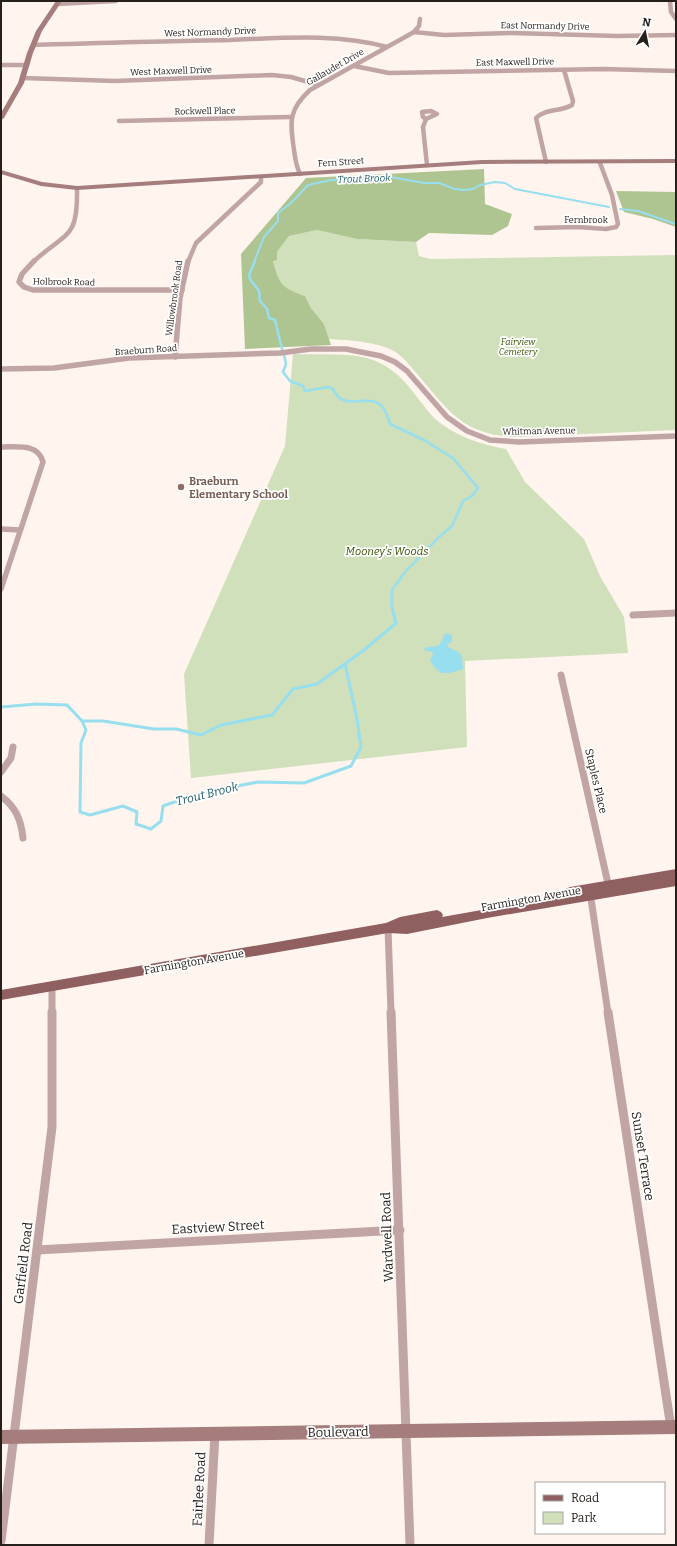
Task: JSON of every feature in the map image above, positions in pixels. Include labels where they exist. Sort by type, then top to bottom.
[{"type":"main road","name":"Farmington Avenue","points":[[609,889],[676,874]]},
{"type":"main road","name":"Farmington Avenue","points":[[1,995],[388,928],[408,929],[590,892],[676,881]]},
{"type":"street","points":[[1,118],[23,78],[26,65],[39,31],[58,2],[116,1]]},
{"type":"street","points":[[670,1],[671,12],[676,19]]},
{"type":"street","points":[[414,32],[419,26],[420,19]]},
{"type":"street","name":"East Normandy Drive","points":[[414,32],[444,35],[512,33],[617,36],[676,35]]},
{"type":"street","name":"Gallaudet Drive","points":[[290,117],[295,106],[304,95],[319,85],[414,32]]},
{"type":"street","name":"West Normandy Drive","points":[[33,45],[284,38],[350,39],[366,41],[387,47]]},
{"type":"street","points":[[1,65],[26,65]]},
{"type":"street","name":"East Maxwell Drive","points":[[354,66],[373,72],[389,74],[564,70],[676,70]]},
{"type":"street","points":[[546,162],[536,118],[541,113],[564,110],[572,105],[573,101],[564,70]]},
{"type":"street","name":"West Maxwell Drive","points":[[23,78],[115,81],[278,76],[298,78],[319,85]]},
{"type":"street","points":[[290,117],[290,134],[300,174]]},
{"type":"street","name":"Rockwell Place","points":[[120,121],[290,117]]},
{"type":"street","points":[[426,119],[423,127],[427,165]]},
{"type":"street","name":"Fern Street","points":[[1,168],[10,174],[41,184],[77,188],[488,162],[600,163],[676,161]]},
{"type":"street","name":"Fernbrook","points":[[536,228],[606,229],[618,224],[612,195],[600,163]]},
{"type":"street","points":[[1,173],[10,174]]},
{"type":"street","name":"Willowbrook Road","points":[[175,357],[187,259],[196,243],[261,182],[261,177]]},
{"type":"street","name":"Holbrook Road","points":[[77,188],[76,220],[73,228],[25,271],[19,282],[22,286],[27,289],[42,291],[182,290]]},
{"type":"street","name":"Braeburn Road","points":[[1,369],[54,368],[129,358],[280,353],[292,350]]},
{"type":"street","name":"Whitman Avenue","points":[[292,350],[360,350],[377,353],[389,358],[406,370],[450,422],[471,434],[492,440],[515,442],[676,436]]},
{"type":"street","points":[[1,447],[32,448],[41,454],[43,458],[43,462],[1,589]]},
{"type":"street","points":[[1,529],[20,530]]},
{"type":"street","points":[[632,615],[676,613]]},
{"type":"street","name":"Staples Place","points":[[562,675],[609,889]]},
{"type":"street","points":[[1,772],[11,758],[13,746]]},
{"type":"street","points":[[1,796],[16,809],[23,827],[23,838]]},
{"type":"street","name":"Sunset Terrace","points":[[590,892],[674,1428]]},
{"type":"street","name":"Wardwell Road","points":[[388,928],[400,1230],[410,1545]]},
{"type":"street","name":"Garfield Road","points":[[1,1541],[52,1128],[52,986]]},
{"type":"street","name":"Eastview Street","points":[[37,1250],[400,1230]]},
{"type":"street","name":"Boulevard","points":[[1,1437],[674,1428]]},
{"type":"street","name":"Fairlee Road","points":[[208,1545],[215,1434]]},
{"type":"green space","points":[[484,169],[485,204],[512,214],[508,226],[492,235],[429,233],[416,242],[357,239],[317,230],[289,236],[277,252],[277,260],[273,261],[278,276],[286,288],[305,296],[311,308],[324,324],[331,345],[245,349],[241,254],[306,178]]},
{"type":"green space","points":[[616,191],[676,192],[676,227],[653,219],[624,212]]},
{"type":"green space","name":"Fairview Cemetery","points":[[317,230],[357,239],[416,242],[419,256],[431,259],[676,255],[676,430],[514,437],[496,435],[469,426],[448,410],[397,353],[374,344],[329,339],[324,324],[311,308],[305,296],[286,288],[282,284],[277,276],[273,261],[277,252],[289,236]]},
{"type":"green space","name":"Mooney's Woods","points":[[293,354],[334,354],[356,356],[365,357],[381,363],[400,377],[432,416],[442,424],[477,442],[506,449],[525,482],[584,539],[600,576],[624,617],[628,653],[465,661],[467,747],[191,778],[184,674],[285,446]]},
{"type":"water","points":[[446,633],[452,635],[452,641],[448,647],[460,653],[463,669],[450,673],[442,673],[436,669],[430,661],[433,654],[432,652],[424,650],[426,647],[440,644]]},
{"type":"waterway","name":"Trout Brook","points":[[254,262],[264,237],[278,221],[278,213],[291,203],[308,185],[331,180],[368,180],[375,177],[390,177],[424,183],[439,183],[455,189],[463,190],[473,189],[480,185],[495,182],[505,183],[515,189],[609,207]]},
{"type":"waterway","name":"Trout Brook","points":[[620,209],[638,211],[676,224]]},
{"type":"waterway","name":"Trout Brook","points":[[255,261],[249,275],[250,279],[259,291],[260,301],[267,309],[269,318],[275,320],[282,349]]},
{"type":"waterway","name":"Trout Brook","points":[[82,721],[103,721],[154,729],[176,729],[201,735],[221,725],[272,715],[293,689],[317,684],[364,650],[396,623],[392,608],[392,590],[405,572],[439,537],[452,526],[463,501],[472,496],[478,488],[453,458],[424,440],[390,424],[384,409],[379,403],[372,401],[344,400],[338,397],[333,389],[328,387],[305,391],[303,386],[290,381],[283,372],[286,364],[284,355]]},
{"type":"waterway","name":"Trout Brook","points":[[82,721],[86,730],[81,743],[80,812],[90,815],[123,806],[137,812],[136,824],[151,829],[161,821],[163,806],[200,793],[258,782],[304,783],[351,766],[361,747],[357,719],[345,664]]},
{"type":"waterway","name":"Trout Brook","points":[[1,707],[36,704],[67,705],[82,721]]},
{"type":"place","name":"Braeburn Elementary School","points":[[181,487]]}]
